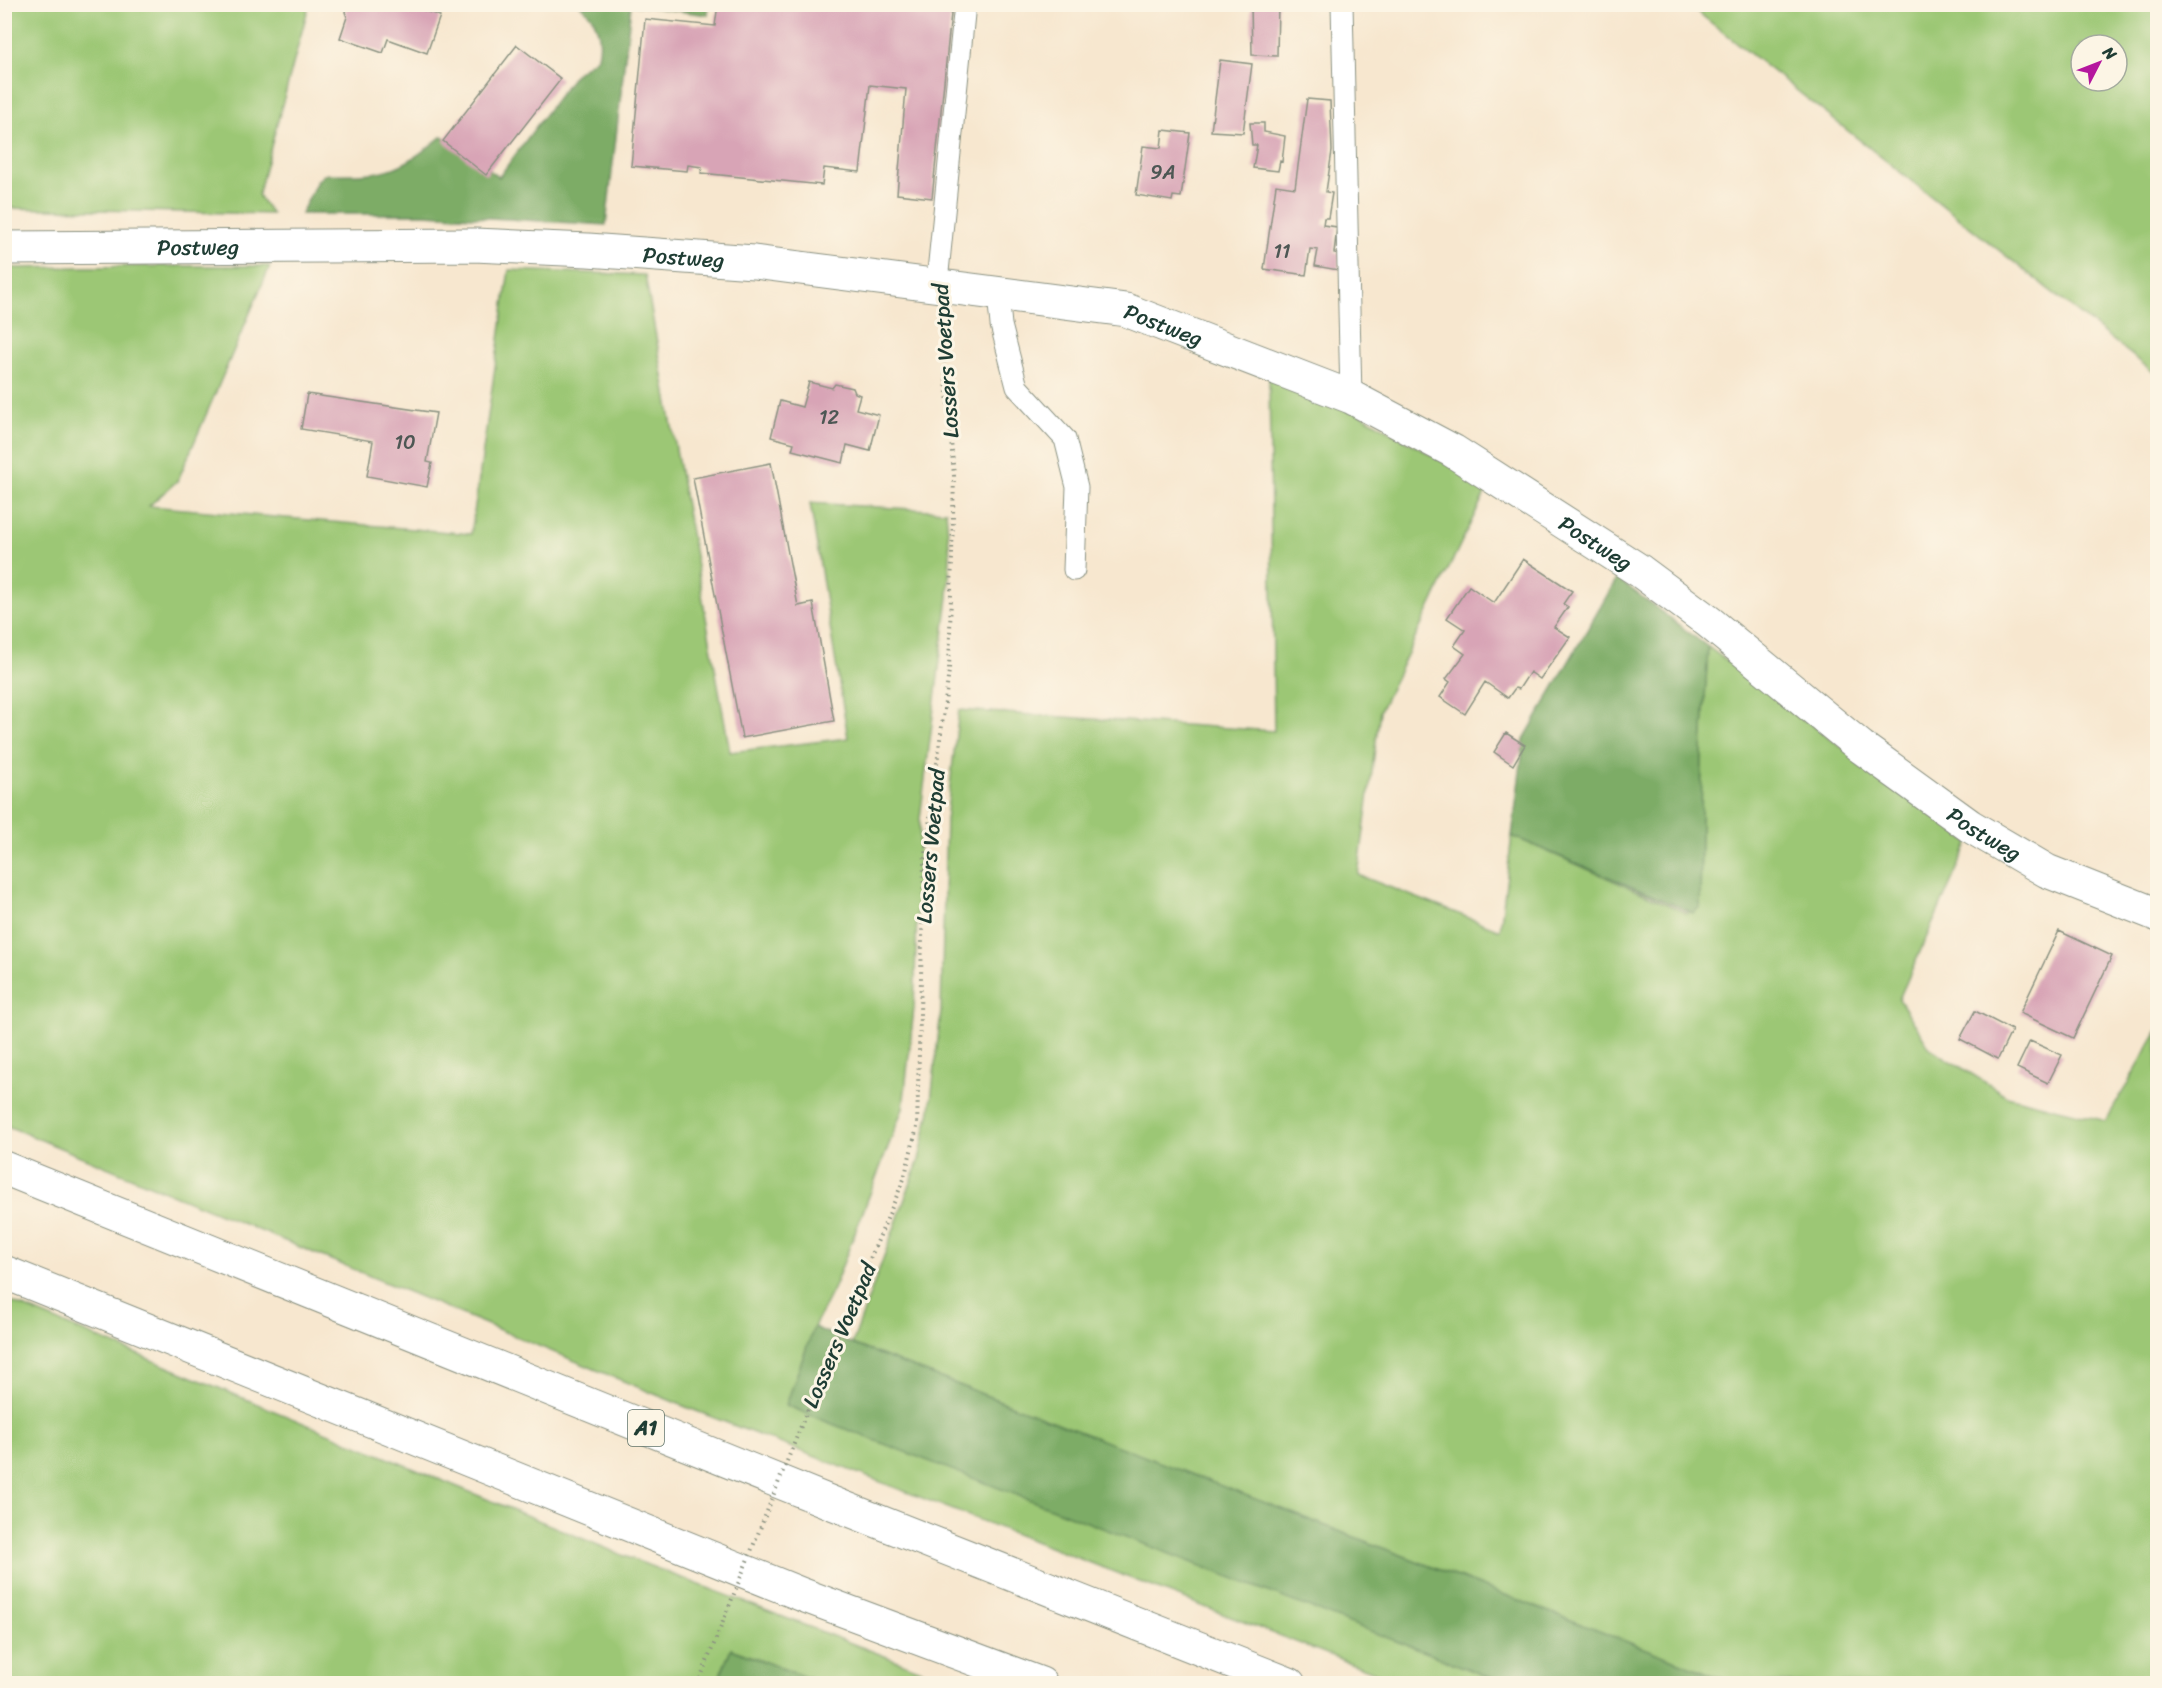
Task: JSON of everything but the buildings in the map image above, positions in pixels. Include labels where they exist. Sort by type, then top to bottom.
[{"type":"main road","name":"Postweg","points":[[4,248],[486,245],[754,262],[1126,310],[1352,397],[1453,451],[1640,571],[1709,622],[1861,747],[1970,826],[2047,870],[2157,915]]},
{"type":"main road","name":"A1","points":[[4,1168],[844,1508],[1289,1683]]},
{"type":"main road","points":[[4,1272],[803,1595],[1041,1683]]},
{"type":"lane","name":"Lossers Voetpad","points":[[939,287],[938,272],[965,4]]},
{"type":"lane","points":[[1342,4],[1352,397]]},
{"type":"lane","points":[[998,294],[1001,325],[1017,387],[1065,439],[1077,487],[1074,570]]},
{"type":"path","name":"Lossers Voetpad","points":[[698,1683],[835,1341],[904,1179],[917,1127],[924,864],[948,671],[954,476],[944,376],[939,287]]},
{"type":"green space","points":[[5,4],[309,5],[258,195],[272,214],[5,208]]},
{"type":"green space","points":[[580,5],[631,5],[606,225],[425,214],[301,214],[317,181],[325,174],[361,174],[388,170],[413,158],[442,136],[499,177],[574,75],[598,57],[600,42],[597,28],[590,15]]},
{"type":"green space","points":[[633,5],[708,5],[708,15]]},
{"type":"green space","points":[[1691,5],[2157,5],[2157,375],[1695,10]]},
{"type":"green space","points":[[270,266],[178,480],[149,506],[471,534],[509,270],[645,275],[730,752],[848,738],[810,503],[946,511],[950,556],[948,597],[920,818],[914,1008],[903,1108],[834,1287],[814,1327],[786,1405],[1505,1683],[1402,1683],[686,1407],[5,1125],[4,268]]},
{"type":"green space","points":[[1269,378],[1332,398],[1488,487],[1380,711],[1358,875],[1500,930],[1512,836],[1687,913],[1700,907],[1702,748],[1708,647],[1969,842],[1899,999],[1930,1048],[2007,1096],[2106,1121],[2157,1032],[2157,1683],[1734,1683],[852,1344],[919,1160],[930,1110],[941,1011],[946,820],[959,710],[1274,731]]},
{"type":"green space","points":[[1617,578],[1708,647],[1702,748],[1700,907],[1693,913],[1512,836],[1524,739]]},
{"type":"green space","points":[[4,1299],[627,1557],[955,1683],[821,1683],[731,1649],[717,1684],[5,1683]]},
{"type":"green space","points":[[814,1327],[852,1344],[1734,1683],[1505,1683],[822,1420],[786,1405]]},
{"type":"green space","points":[[731,1649],[821,1683],[717,1683]]}]
